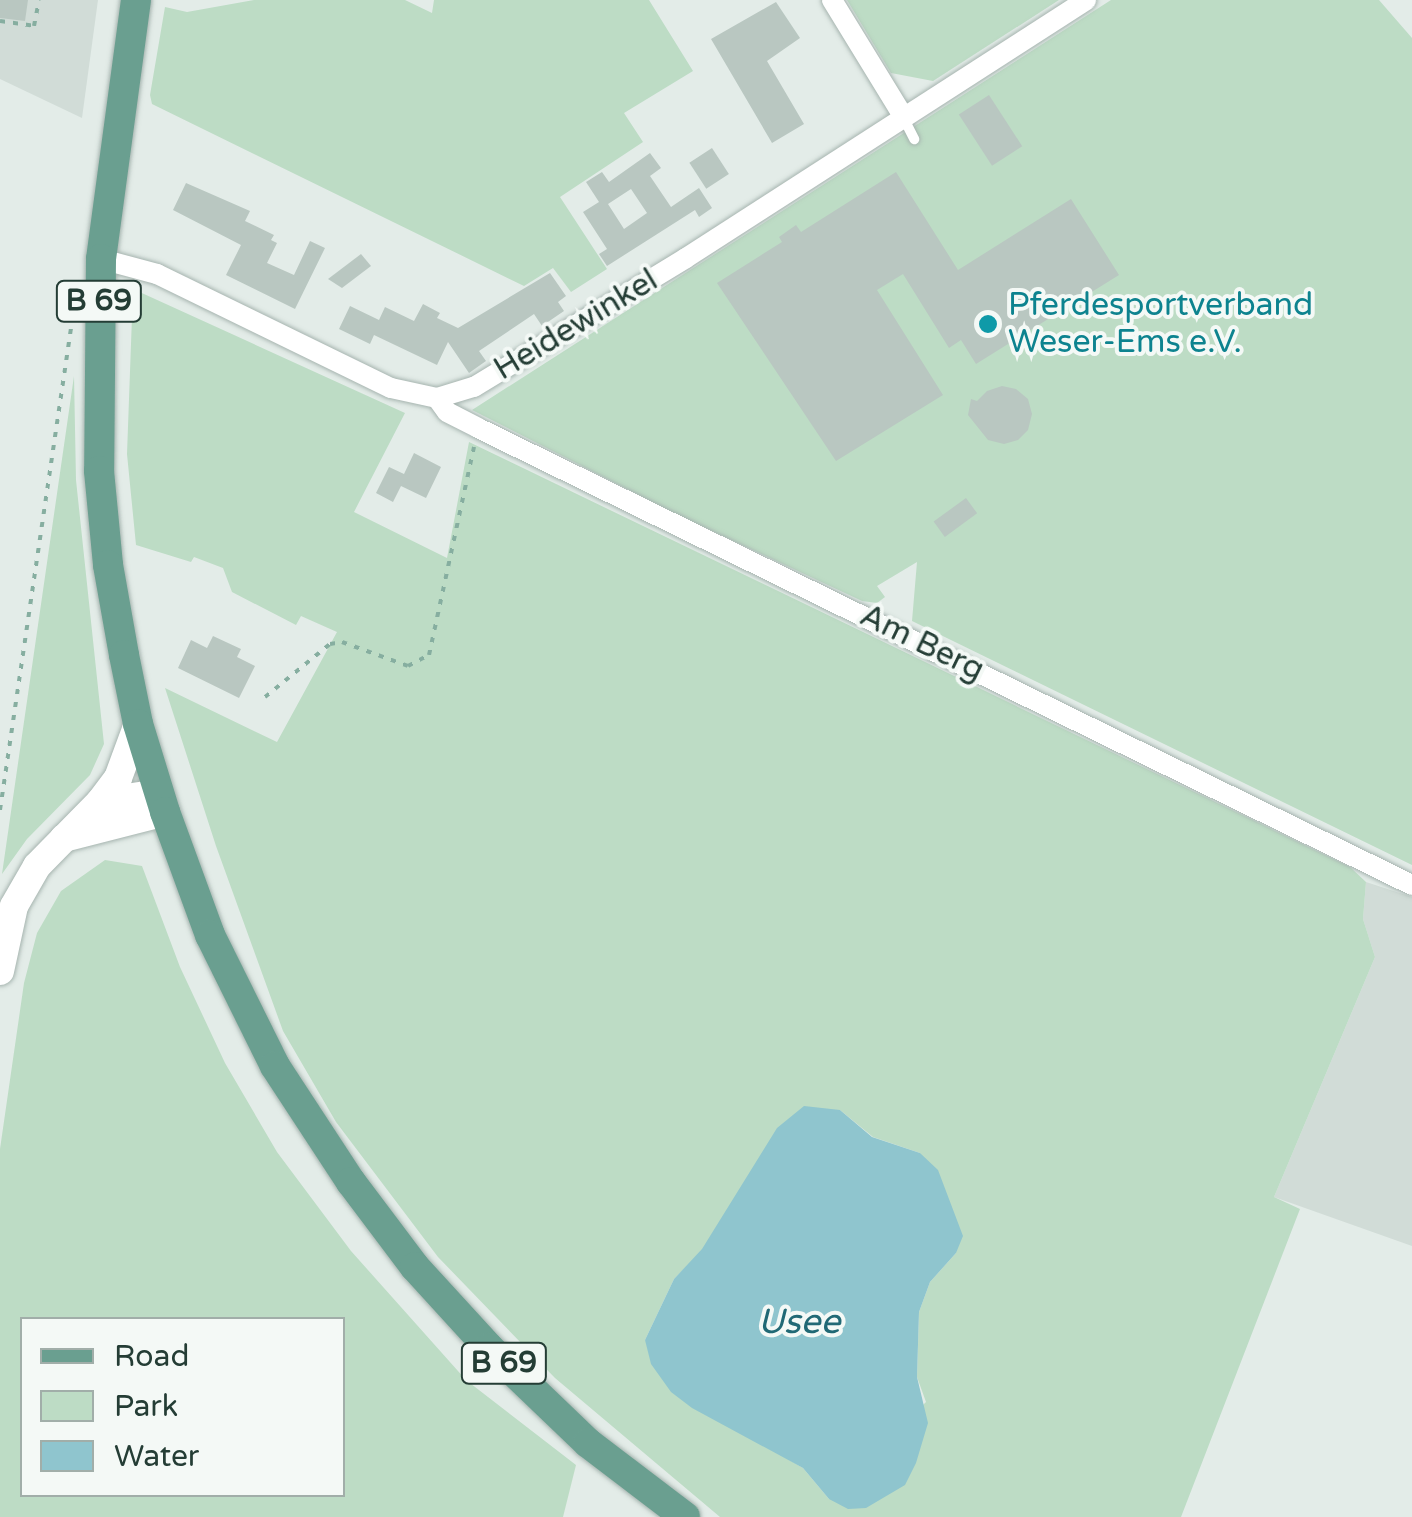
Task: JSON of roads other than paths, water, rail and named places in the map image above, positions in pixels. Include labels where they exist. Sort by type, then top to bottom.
[{"type":"main road","name":"B 69","points":[[136,0],[100,258],[98,472],[108,565],[138,724],[210,935],[276,1066],[362,1196],[415,1267],[489,1348],[588,1442],[685,1517]]},
{"type":"main road","points":[[0,971],[7,903],[118,778],[138,724]]},
{"type":"main road","points":[[100,802],[162,802]]},
{"type":"main road","points":[[63,838],[162,802]]},
{"type":"street","points":[[832,0],[903,116]]},
{"type":"street","name":"Heidewinkel","points":[[436,398],[491,378],[686,258],[1086,0]]},
{"type":"street","points":[[100,258],[157,274],[391,388],[436,398]]},
{"type":"street","name":"Am Berg","points":[[436,398],[447,412],[478,428],[1412,884]]},
{"type":"lane","points":[[903,116],[914,138]]},
{"type":"water","name":"Usee","points":[[804,1106],[840,1110],[872,1137],[920,1153],[938,1170],[963,1236],[956,1253],[930,1282],[919,1312],[917,1377],[928,1423],[916,1463],[905,1485],[866,1508],[848,1509],[829,1499],[803,1468],[692,1408],[671,1392],[651,1364],[645,1340],[674,1279],[702,1249],[777,1128]]},
{"type":"place","name":"Pferdesportverband Weser-Ems e.V.","points":[[988,324]]}]
